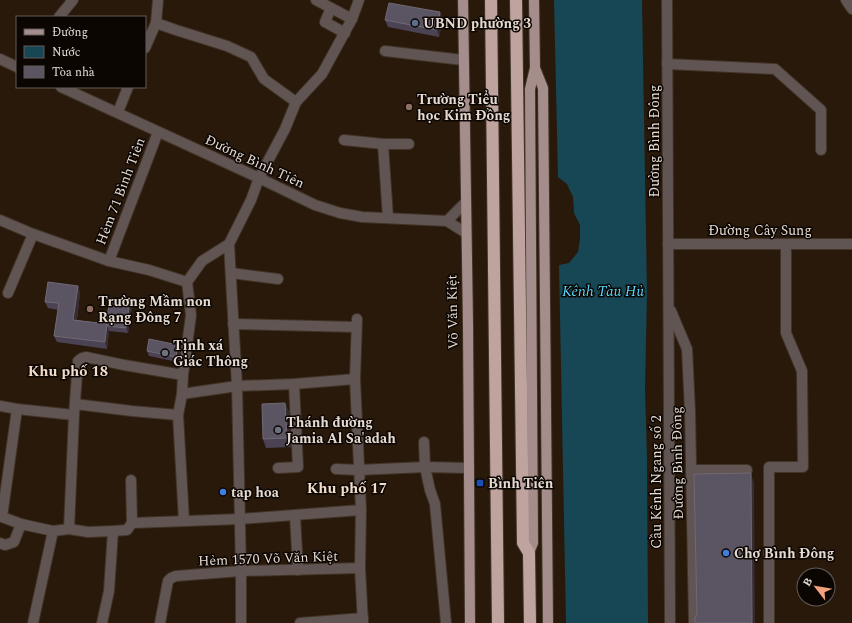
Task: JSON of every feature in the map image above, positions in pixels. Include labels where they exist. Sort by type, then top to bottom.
[{"type":"highway","points":[[491,0],[498,623]]},
{"type":"highway","points":[[516,0],[523,543],[529,553],[530,623]]},
{"type":"main road","name":"Võ Văn Kiệt","points":[[463,0],[468,324],[470,623]]},
{"type":"main road","points":[[529,553],[533,543],[530,88],[535,68],[534,0]]},
{"type":"main road","points":[[535,68],[543,88],[548,623]]},
{"type":"street","points":[[60,16],[73,0]]},
{"type":"street","points":[[146,46],[156,23],[158,0]]},
{"type":"street","points":[[316,0],[352,19]]},
{"type":"street","points":[[241,623],[237,386],[229,244],[296,102],[322,74],[352,19],[359,0]]},
{"type":"street","name":"Đường Bình Đông","points":[[667,0],[669,340]]},
{"type":"street","points":[[846,0],[852,9]]},
{"type":"street","points":[[331,8],[325,22],[344,33]]},
{"type":"street","points":[[156,23],[227,46],[251,57],[264,79],[296,102]]},
{"type":"street","points":[[385,51],[463,60]]},
{"type":"street","points":[[0,59],[16,67]]},
{"type":"street","points":[[667,64],[775,68],[821,110],[821,150]]},
{"type":"street","name":"Đường Bình Tiên","points":[[66,88],[315,205],[340,213],[362,217],[447,221],[466,233]]},
{"type":"street","points":[[118,112],[128,88]]},
{"type":"street","name":"Hẻm 71 Bình Tiên","points":[[109,261],[158,132]]},
{"type":"street","points":[[344,140],[383,144],[410,144]]},
{"type":"street","points":[[383,144],[388,218]]},
{"type":"street","points":[[447,221],[465,203]]},
{"type":"street","points":[[0,220],[33,234],[109,261],[149,270],[187,282]]},
{"type":"street","points":[[8,293],[33,234]]},
{"type":"street","points":[[184,521],[178,415],[192,315],[187,282],[202,261],[229,244]]},
{"type":"street","name":"Đường Cây Sung","points":[[668,244],[852,244]]},
{"type":"street","points":[[769,623],[769,466],[803,467],[802,371],[786,333],[786,244]]},
{"type":"street","points":[[231,273],[278,279]]},
{"type":"street","name":"Đường Bình Đông","points":[[669,306],[687,349],[690,411],[694,623]]},
{"type":"street","points":[[233,324],[356,323],[355,379],[359,470],[360,568],[363,621],[300,623]]},
{"type":"street","name":"Cầu Kênh Ngang số 2","points":[[669,340],[670,623]]},
{"type":"street","points":[[69,529],[78,361],[86,357],[184,375]]},
{"type":"street","points":[[182,394],[237,386],[294,384],[355,379]]},
{"type":"street","points":[[278,468],[298,468],[294,384]]},
{"type":"street","points":[[75,404],[178,415]]},
{"type":"street","points":[[0,406],[74,415]]},
{"type":"street","points":[[16,409],[2,517],[21,524],[53,531],[69,529],[88,532],[127,530],[132,524],[131,480]]},
{"type":"street","points":[[424,442],[425,467],[435,504],[446,623]]},
{"type":"street","points":[[336,469],[359,470],[425,467],[469,468]]},
{"type":"street","points":[[691,470],[747,470]]},
{"type":"street","points":[[132,524],[240,519],[360,510]]},
{"type":"street","points":[[295,515],[298,570]]},
{"type":"street","points":[[0,543],[5,545],[14,542],[21,524]]},
{"type":"street","points":[[33,623],[53,531]]},
{"type":"street","points":[[102,623],[109,591],[113,531]]},
{"type":"street","name":"Hẻm 1570 Võ Văn Kiệt","points":[[160,623],[168,581],[176,576],[241,571],[360,568]]},
{"type":"water","name":"Kênh Tàu Hủ","points":[[554,0],[642,0],[647,293],[645,389],[648,623],[566,623],[559,265],[569,263],[578,252],[580,225],[574,213],[573,197],[567,184],[558,177]]},
{"type":"building","points":[[389,3],[440,12],[437,30],[385,20]]},
{"type":"building","points":[[48,282],[78,286],[73,320],[107,324],[105,342],[54,336],[59,303],[45,302]]},
{"type":"building","points":[[110,298],[130,301],[126,328],[108,326],[106,324]]},
{"type":"building","points":[[149,339],[178,345],[176,357],[147,351]]},
{"type":"building","name":"Thánh đường Jamia Al Sa'adah","points":[[285,403],[287,438],[263,439],[262,404]]},
{"type":"building","name":"Chợ Bình Đông","points":[[751,473],[752,623],[695,623],[697,614],[694,474]]},
{"type":"place","name":"UBND phường 3","points":[[415,23]]},
{"type":"place","name":"Trường Tiểu học Kim Đồng","points":[[409,107]]},
{"type":"place","name":"Trường Mầm non Rạng Đông 7","points":[[90,309]]},
{"type":"place","name":"Tịnh xá Giác Thông","points":[[165,353]]},
{"type":"place","name":"Thánh đường Jamia Al Sa'adah","points":[[278,430]]},
{"type":"place","name":"Bình Tiên","points":[[480,483]]},
{"type":"place","name":"tap hoa","points":[[223,492]]},
{"type":"place","name":"Chợ Bình Đông","points":[[726,553]]},
{"type":"district","name":"Khu phố 18","points":[[68,371]]},
{"type":"district","name":"Khu phố 17","points":[[347,488]]}]
